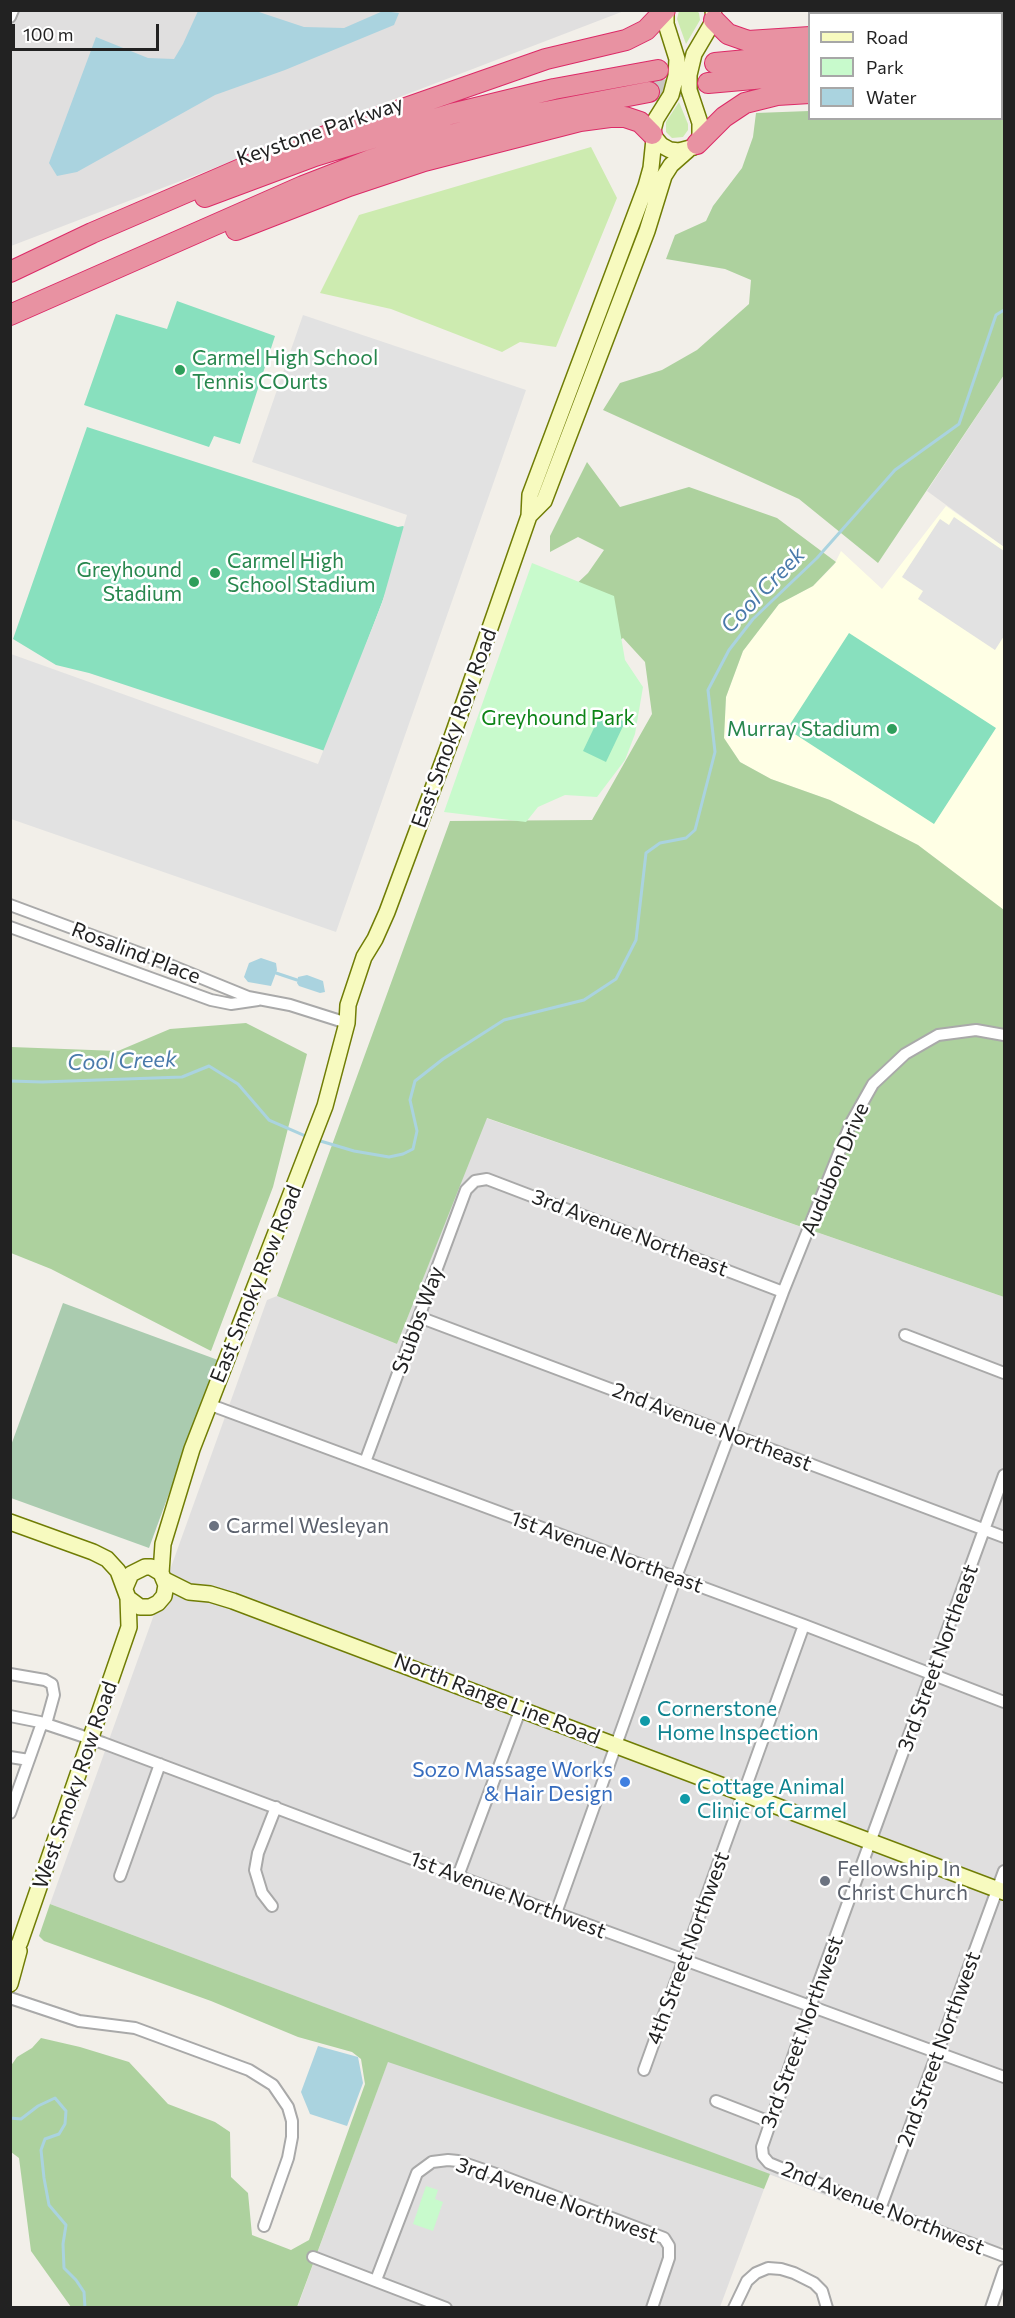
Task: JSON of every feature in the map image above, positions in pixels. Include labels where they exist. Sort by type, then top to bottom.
[{"type":"highway","points":[[10,272],[92,233],[280,152],[546,59],[633,37],[646,30],[665,10]]},
{"type":"highway","points":[[716,12],[728,34],[751,41],[808,37]]},
{"type":"highway","points":[[715,63],[808,54]]},
{"type":"highway","name":"Keystone Parkway","points":[[10,278],[165,213],[315,156],[485,105],[589,82],[658,70]]},
{"type":"highway","points":[[708,83],[808,74]]},
{"type":"highway","name":"Keystone Parkway","points":[[10,315],[286,194],[370,160],[439,138],[524,116],[649,92]]},
{"type":"highway","points":[[692,147],[724,117],[745,103],[777,95],[808,93]]},
{"type":"highway","points":[[56,296],[159,261],[364,181],[470,148],[580,121],[610,117],[635,119],[653,136]]},
{"type":"street","points":[[10,17],[13,10]]},
{"type":"street","name":"East Smoky Row Road","points":[[163,1577],[163,1545],[187,1463],[325,1106],[347,1023],[348,1005],[361,966],[366,952],[375,939],[452,737],[529,516],[530,495],[646,186],[651,168],[656,119],[671,94],[676,76],[677,58],[666,24],[665,10]]},
{"type":"street","points":[[653,136],[661,146],[670,150],[692,147],[700,137],[700,123],[689,90],[690,68],[694,54],[716,12]]},
{"type":"street","name":"East Smoky Row Road","points":[[529,516],[544,501],[640,249],[664,176],[671,165],[692,147]]},
{"type":"street","name":"Rosalind Place","points":[[10,905],[150,957],[248,997],[321,1014],[347,1023]]},
{"type":"street","name":"Rosalind Place","points":[[10,927],[211,1000],[231,1004],[261,999]]},
{"type":"street","name":"Audubon Drive","points":[[556,1913],[676,1577],[783,1292],[850,1124],[873,1084],[905,1054],[938,1035],[976,1030],[1005,1035]]},
{"type":"street","name":"3rd Avenue Northeast","points":[[476,1181],[487,1179],[783,1292]]},
{"type":"street","name":"Stubbs Way","points":[[365,1462],[466,1190],[476,1181]]},
{"type":"street","name":"2nd Avenue Northeast","points":[[419,1317],[1005,1537]]},
{"type":"street","points":[[905,1335],[1005,1373]]},
{"type":"street","name":"1st Avenue Northeast","points":[[208,1404],[804,1624],[1005,1702]]},
{"type":"street","name":"3rd Street Northeast","points":[[871,1840],[1005,1475]]},
{"type":"street","points":[[10,1512],[96,1544],[124,1563],[142,1568]]},
{"type":"street","points":[[10,1522],[107,1559],[118,1571],[127,1593],[136,1605],[156,1604],[166,1591],[163,1577],[151,1567],[142,1568],[130,1574],[127,1593]]},
{"type":"street","name":"East Smoky Row Road","points":[[142,1568],[163,1545]]},
{"type":"street","name":"North Range Line Road","points":[[163,1577],[189,1592],[210,1594],[233,1601],[744,1792],[1001,1891]]},
{"type":"street","name":"North Range Line Road","points":[[156,1604],[189,1592]]},
{"type":"street","name":"West Smoky Row Road","points":[[10,1984],[20,1942],[129,1627],[127,1593]]},
{"type":"street","name":"West Smoky Row Road","points":[[129,1627],[156,1604]]},
{"type":"street","name":"4th Street Northwest","points":[[644,2070],[804,1624]]},
{"type":"street","points":[[10,1674],[52,1683],[54,1695],[10,1813]]},
{"type":"street","points":[[458,1876],[521,1708]]},
{"type":"street","name":"1st Avenue Northwest","points":[[10,1716],[44,1723],[160,1764],[556,1913],[1005,2077]]},
{"type":"street","points":[[10,1757],[29,1760]]},
{"type":"street","points":[[120,1876],[160,1764]]},
{"type":"street","points":[[272,1906],[262,1893],[255,1870],[258,1853],[276,1807]]},
{"type":"street","name":"3rd Street Northwest","points":[[763,2156],[762,2147],[770,2122],[871,1840]]},
{"type":"street","name":"2nd Street Northwest","points":[[880,2209],[1001,1891],[1005,1871]]},
{"type":"street","name":"West Smoky Row Road","points":[[10,1961],[20,1942]]},
{"type":"street","points":[[10,1998],[79,2021],[135,2028],[249,2070],[273,2085],[286,2102],[292,2121],[291,2147],[264,2226]]},
{"type":"street","points":[[716,2101],[770,2122]]},
{"type":"street","name":"2nd Avenue Northwest","points":[[763,2156],[776,2166],[880,2209],[1005,2256]]},
{"type":"street","name":"3rd Avenue Northwest","points":[[376,2280],[413,2181],[424,2167],[432,2162],[458,2161],[664,2238],[669,2247],[669,2258],[652,2307]]},
{"type":"street","points":[[313,2257],[446,2307]]},
{"type":"street","points":[[735,2305],[747,2281],[756,2273],[768,2268],[794,2273],[814,2283],[822,2291],[827,2307]]},
{"type":"street","points":[[990,2307],[1005,2270]]},
{"type":"shaded area","points":[[11,11],[624,11],[11,246]]},
{"type":"shaded area","points":[[303,315],[526,390],[336,932],[11,819],[11,654],[318,764],[382,603],[407,515],[252,462]]},
{"type":"shaded area","points":[[1004,375],[1004,547],[927,491]]},
{"type":"shaded area","points":[[946,506],[1004,547],[1004,910],[918,845],[830,800],[771,779],[740,762],[724,738],[726,697],[743,651],[779,604],[813,586],[834,565],[841,551],[882,589]]},
{"type":"shaded area","points":[[954,517],[1004,551],[1004,636],[995,650],[918,599],[923,591],[902,577],[940,519],[949,525]]},
{"type":"shaded area","points":[[486,1118],[1004,1297],[1004,2243],[992,2258],[50,1904],[267,1300],[277,1296],[397,1344]]},
{"type":"shaded area","points":[[63,1303],[218,1360],[149,1548],[11,1498],[10,1448]]},
{"type":"shaded area","points":[[388,2061],[764,2189],[720,2307],[297,2308]]},
{"type":"green space","points":[[679,11],[699,13],[700,20],[686,44],[677,19]]},
{"type":"green space","points":[[679,102],[688,124],[688,130],[683,137],[672,138],[666,132],[666,122]]},
{"type":"green space","points":[[1004,105],[1004,375],[878,563],[799,499],[603,410],[620,383],[662,370],[697,350],[749,304],[751,280],[725,269],[666,259],[675,235],[706,221],[713,206],[742,168],[753,137],[756,113],[808,111],[808,120],[1003,120]]},
{"type":"green space","points":[[591,147],[617,198],[556,347],[520,342],[502,352],[391,309],[320,293],[359,215]]},
{"type":"green space","name":"Carmel High School Tennis COurts","points":[[177,301],[275,336],[240,444],[214,436],[209,447],[84,405],[116,314],[167,329]]},
{"type":"green space","name":"Carmel High School Stadium","points":[[87,427],[398,527],[403,526],[409,531],[328,752],[89,673],[56,665],[13,639]]},
{"type":"green space","points":[[587,462],[620,507],[689,487],[777,518],[836,562],[813,586],[779,604],[743,651],[726,697],[724,738],[740,762],[771,779],[830,800],[918,845],[1004,910],[1004,1297],[487,1118],[397,1344],[277,1296],[450,821],[592,820],[652,714],[645,662],[623,638],[547,688],[554,605],[588,573],[604,550],[578,537],[550,552],[550,536]]},
{"type":"green space","name":"Greyhound Park","points":[[532,563],[614,596],[625,660],[643,687],[635,734],[625,760],[597,797],[565,795],[538,807],[526,822],[444,812]]},
{"type":"green space","name":"Murray Stadium","points":[[849,633],[996,728],[934,824],[787,729]]},
{"type":"green space","points":[[602,711],[625,722],[606,762],[583,751]]},
{"type":"green space","points":[[246,1023],[307,1054],[273,1187],[211,1351],[51,1269],[11,1253],[11,1047],[118,1051],[170,1029]]},
{"type":"green space","points":[[50,1904],[770,2174],[764,2189],[388,2062],[297,2307],[71,2307],[31,2251],[19,2158],[11,2152],[10,2067],[17,2057],[32,2048],[41,2038],[129,2062],[168,2104],[215,2122],[230,2132],[231,2177],[248,2193],[252,2235],[291,2250],[309,2240],[365,2084],[361,2059],[352,2052],[298,2037],[211,2001],[44,1941],[39,1936]]},
{"type":"green space","points":[[426,2186],[438,2190],[435,2199],[443,2202],[433,2231],[413,2224]]},
{"type":"water","points":[[198,11],[256,11],[304,27],[344,28],[383,11],[399,13],[394,25],[285,70],[215,95],[77,172],[57,176],[49,163],[96,37],[148,58],[174,59]]},
{"type":"water","points":[[261,958],[276,963],[277,970],[271,986],[248,982],[244,977],[249,963]]},
{"type":"water","points":[[307,975],[323,981],[325,992],[320,993],[299,986],[298,977]]},
{"type":"water","points":[[318,2046],[358,2057],[363,2083],[347,2126],[310,2114],[301,2092]]},
{"type":"waterway","name":"Cool Creek","points":[[317,1140],[354,1151],[389,1157],[413,1149],[417,1131],[410,1100],[415,1081],[443,1059],[504,1020],[584,1000],[616,979],[636,940],[646,853],[660,843],[686,838],[695,830],[715,752],[708,690],[729,650],[753,619],[817,558],[895,470],[959,424],[996,315],[1004,310]]},
{"type":"waterway","points":[[276,973],[297,980]]},
{"type":"waterway","name":"Cool Creek","points":[[10,1081],[182,1077],[209,1066],[238,1084],[269,1120],[308,1137]]},
{"type":"waterway","points":[[10,2118],[21,2119],[38,2106],[55,2098],[66,2111],[65,2124],[59,2134],[45,2139],[41,2150],[49,2205],[66,2225],[63,2244],[64,2268],[84,2292],[85,2308]]},
{"type":"tunnel","points":[[649,92],[708,83]]},
{"type":"place","name":"Carmel High School Tennis COurts","points":[[180,370]]},
{"type":"place","name":"Carmel High School Stadium","points":[[215,573]]},
{"type":"place","name":"Greyhound Stadium","points":[[194,582]]},
{"type":"place","name":"Murray Stadium","points":[[892,729]]},
{"type":"place","name":"Carmel Wesleyan","points":[[214,1526]]},
{"type":"place","name":"Cornerstone Home Inspection","points":[[645,1721]]},
{"type":"place","name":"Sozo Massage Works & Hair Design","points":[[625,1782]]},
{"type":"place","name":"Cottage Animal Clinic of Carmel","points":[[685,1799]]},
{"type":"place","name":"Fellowship In Christ Church","points":[[825,1881]]}]
